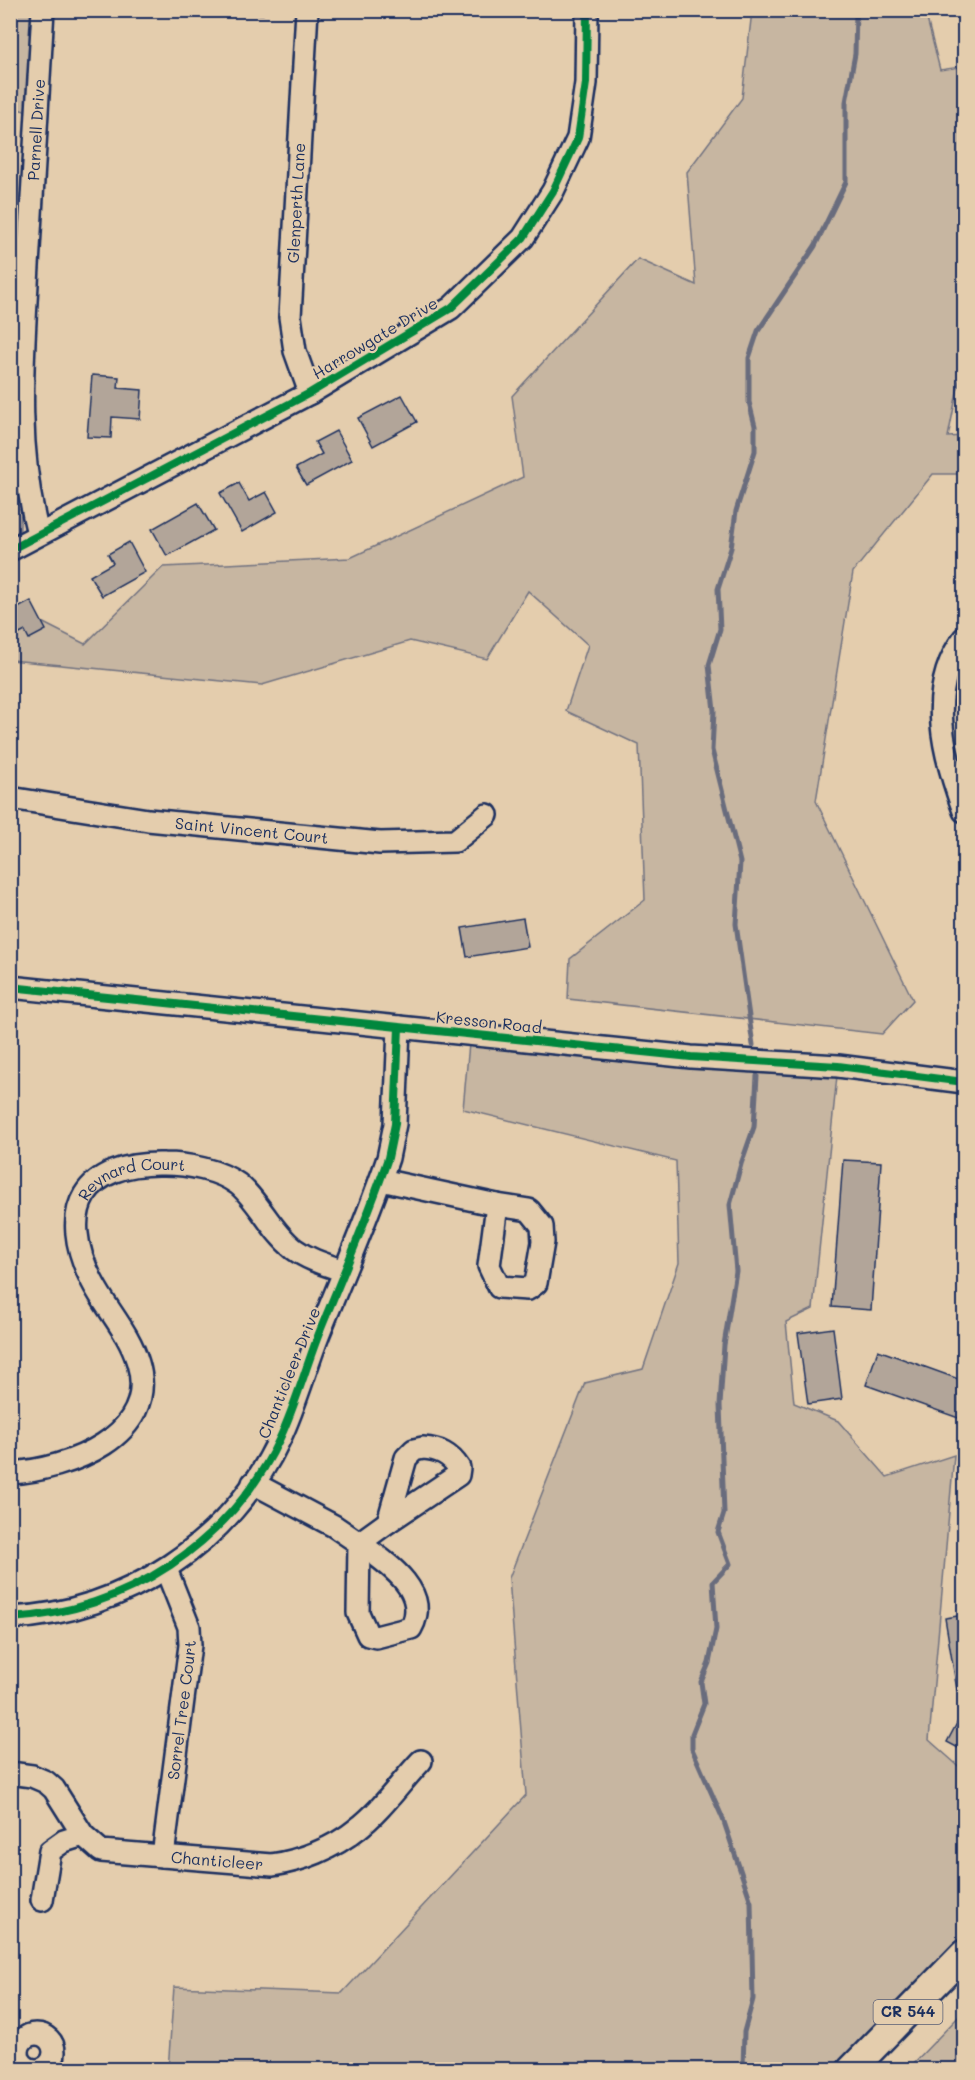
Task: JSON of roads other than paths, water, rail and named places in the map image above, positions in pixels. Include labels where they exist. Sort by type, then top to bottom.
[{"type":"main road","name":"CR 544","points":[[851,2070],[964,1954]]},
{"type":"street","name":"Parnell Drive","points":[[38,534],[29,499],[21,438],[23,355],[43,10]]},
{"type":"street","name":"Glenperth Lane","points":[[307,10],[290,317],[295,351],[310,393]]},
{"type":"street","name":"Harrowgate Drive","points":[[10,550],[310,393],[451,308],[523,238],[553,191],[578,138],[586,82],[586,10]]},
{"type":"street","points":[[964,639],[957,648],[946,676],[941,703],[941,732],[951,776],[964,811]]},
{"type":"street","name":"Saint Vincent Court","points":[[10,798],[148,820],[380,843],[454,841],[487,815]]},
{"type":"street","name":"Kresson Road","points":[[10,987],[691,1057],[838,1066],[964,1082]]},
{"type":"street","name":"Chanticleer Drive","points":[[10,1618],[50,1613],[97,1601],[137,1586],[166,1569],[231,1513],[253,1484],[280,1438],[381,1180],[395,1124],[399,1027]]},
{"type":"street","name":"Reynard Court","points":[[10,1473],[51,1468],[103,1446],[122,1430],[139,1406],[142,1386],[138,1363],[125,1333],[93,1283],[81,1256],[76,1235],[78,1212],[84,1193],[94,1181],[113,1171],[138,1163],[174,1164],[211,1171],[238,1184],[281,1237],[295,1249],[344,1271]]},
{"type":"street","points":[[381,1180],[497,1205]]},
{"type":"street","points":[[253,1484],[334,1526],[359,1543],[388,1522]]},
{"type":"street","name":"Sorrel Tree Court","points":[[163,1856],[190,1645],[189,1627],[166,1569]]},
{"type":"street","name":"Chanticleer","points":[[10,1773],[32,1776],[46,1782],[54,1789],[83,1835],[101,1851],[272,1865],[292,1862],[327,1847],[357,1829],[421,1761]]},
{"type":"street","points":[[42,1900],[50,1851],[64,1841],[83,1835]]},
{"type":"waterway","points":[[753,1045],[736,924],[740,862],[712,750],[714,711],[709,665],[720,629],[718,589],[731,548],[736,511],[755,451],[755,426],[749,402],[749,358],[758,331],[815,246],[846,182],[846,102],[855,54],[856,10]]},
{"type":"waterway","points":[[743,2070],[744,2032],[753,1999],[751,1902],[723,1819],[692,1749],[692,1734],[704,1704],[701,1682],[709,1663],[716,1629],[713,1582],[730,1564],[718,1532],[724,1513],[720,1405],[724,1345],[736,1271],[730,1205],[754,1127],[757,1076]]}]
